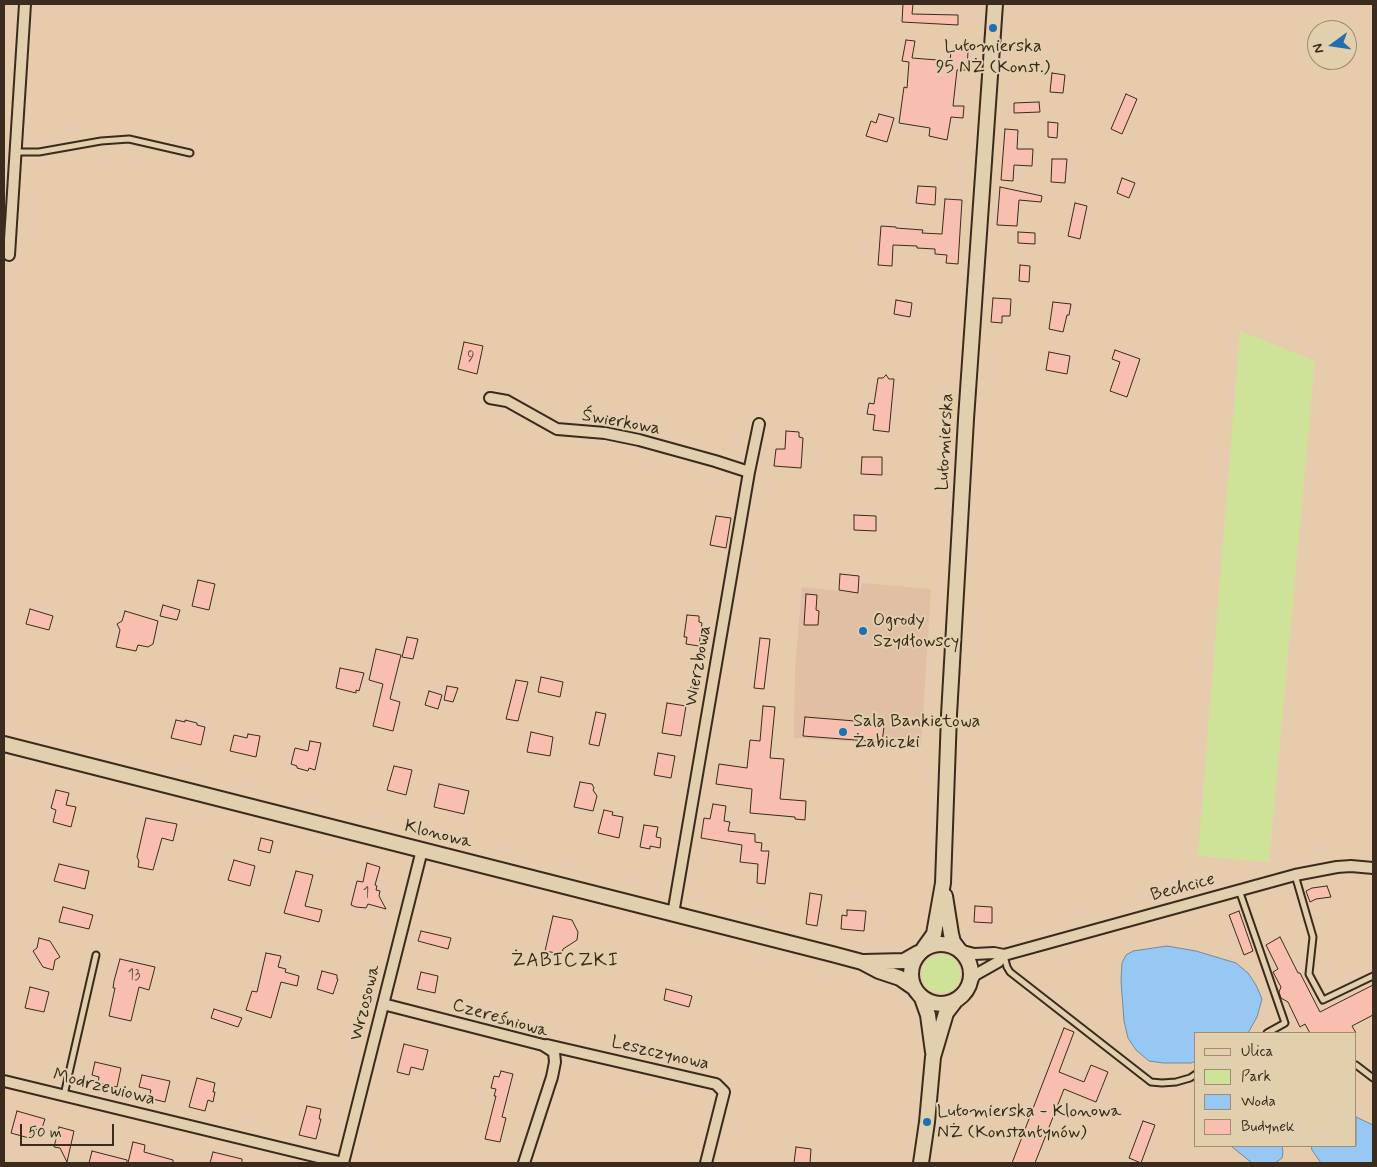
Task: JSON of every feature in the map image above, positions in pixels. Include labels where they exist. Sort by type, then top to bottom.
[{"type":"main road","name":"Lutomierska","points":[[922,951],[934,934],[943,883],[949,715],[966,419],[995,4]]},
{"type":"main road","name":"Klonowa","points":[[4,744],[862,962],[879,971],[900,978],[913,987]]},
{"type":"main road","name":"Lutomierska","points":[[943,883],[951,934],[953,942],[959,950]]},
{"type":"main road","points":[[921,1163],[933,1057],[946,1013],[970,983],[970,968],[964,955],[959,950],[946,944],[931,945],[922,951],[912,965],[910,973],[913,987],[922,998],[928,1015],[933,1057]]},
{"type":"main road","name":"Klonowa","points":[[862,962],[904,960],[922,951]]},
{"type":"main road","points":[[922,998],[936,1004],[950,1003],[956,1000]]},
{"type":"street","points":[[9,255],[25,4]]},
{"type":"street","name":"Świerkowa","points":[[490,398],[508,400],[557,429],[605,433],[639,440],[749,472]]},
{"type":"street","name":"Wierzbowa","points":[[673,914],[749,472],[759,424]]},
{"type":"street","name":"Wrzosowa","points":[[343,1163],[422,850]]},
{"type":"street","name":"Bechcice","points":[[959,950],[974,954],[994,953],[1004,955],[1295,875],[1337,866],[1373,868]]},
{"type":"street","name":"Bechcice","points":[[970,983],[975,975],[998,962],[1004,955]]},
{"type":"street","name":"Czereśniowa","points":[[383,1004],[543,1045],[554,1052],[555,1062],[552,1077],[524,1163]]},
{"type":"street","name":"Leszczynowa","points":[[543,1045],[716,1084],[724,1092],[706,1163]]},
{"type":"street","name":"Modrzewiowa","points":[[4,1081],[343,1163]]},
{"type":"lane","points":[[16,152],[39,152],[102,141],[129,139],[190,153]]},
{"type":"lane","points":[[1295,875],[1313,937],[1309,974],[1323,1000],[1373,976]]},
{"type":"lane","points":[[1239,890],[1285,1023],[1269,1032]]},
{"type":"lane","points":[[64,1095],[96,955]]},
{"type":"lane","points":[[1004,955],[1010,972],[1151,1082],[1176,1082],[1194,1075]]},
{"type":"lane","points":[[1357,1066],[1373,1078]]},
{"type":"shaded area","points":[[862,583],[931,589],[921,746],[794,738],[795,668],[802,587],[860,593]]},
{"type":"green space","points":[[1240,331],[1315,361],[1269,862],[1198,856]]},
{"type":"green space","points":[[941,955],[955,960],[960,974],[955,988],[941,993],[927,988],[922,974],[927,960]]},
{"type":"water","points":[[1167,946],[1196,951],[1236,963],[1248,973],[1262,999],[1257,1017],[1249,1032],[1194,1032],[1194,1062],[1163,1063],[1149,1061],[1136,1050],[1128,1038],[1124,1021],[1121,981],[1122,963],[1126,955],[1133,951]]},
{"type":"water","points":[[1357,1117],[1373,1125],[1373,1163],[1321,1163],[1311,1147],[1357,1147]]},
{"type":"water","points":[[1232,1147],[1282,1147],[1282,1158],[1275,1163],[1252,1163]]},
{"type":"building","points":[[903,4],[913,4],[912,14],[958,15],[958,25],[902,22]]},
{"type":"building","points":[[906,40],[915,41],[912,58],[950,61],[951,50],[968,51],[967,70],[957,70],[953,106],[964,106],[963,118],[951,117],[947,140],[929,136],[930,128],[899,123],[904,87],[907,88],[909,62],[902,61]]},
{"type":"building","points":[[1052,73],[1065,75],[1063,93],[1050,92]]},
{"type":"building","points":[[1126,94],[1137,99],[1122,134],[1111,129]]},
{"type":"building","points":[[1039,102],[1040,112],[1014,113],[1014,103]]},
{"type":"building","points":[[879,114],[894,118],[887,142],[866,136],[871,121],[876,123]]},
{"type":"building","points":[[1048,122],[1058,123],[1057,138],[1048,137]]},
{"type":"building","points":[[1005,129],[1018,130],[1017,149],[1033,149],[1032,166],[1014,165],[1013,181],[1001,180]]},
{"type":"building","points":[[1052,159],[1067,159],[1065,183],[1051,182]]},
{"type":"building","points":[[1122,178],[1135,183],[1129,198],[1117,193]]},
{"type":"building","points":[[918,186],[936,187],[935,205],[916,203]]},
{"type":"building","points":[[1000,187],[1042,196],[1041,202],[1019,200],[1017,226],[997,225]]},
{"type":"building","points":[[945,199],[962,200],[958,264],[946,263],[947,255],[935,254],[935,249],[893,245],[892,266],[878,265],[881,226],[923,230],[922,233],[942,234]]},
{"type":"building","points":[[1075,203],[1087,206],[1080,239],[1068,236]]},
{"type":"building","points":[[1018,232],[1035,233],[1035,244],[1018,243]]},
{"type":"building","points":[[1020,265],[1030,266],[1029,282],[1019,281]]},
{"type":"building","points":[[993,298],[1011,299],[1010,316],[1002,316],[1002,323],[991,322]]},
{"type":"building","points":[[896,300],[912,303],[910,317],[894,314]]},
{"type":"building","points":[[1053,302],[1071,304],[1063,332],[1049,329]]},
{"type":"building","points":[[464,342],[483,346],[477,374],[458,369]]},
{"type":"building","points":[[1115,350],[1140,359],[1127,397],[1110,391],[1120,362],[1112,359]]},
{"type":"building","points":[[1049,352],[1070,356],[1067,374],[1046,370]]},
{"type":"building","points":[[886,375],[889,379],[894,379],[889,432],[873,430],[875,415],[867,414],[869,403],[874,404],[878,378],[883,378]]},
{"type":"building","points":[[786,431],[799,432],[799,437],[803,438],[801,468],[774,466],[776,449],[785,449]]},
{"type":"building","points":[[862,457],[882,457],[882,475],[861,474]]},
{"type":"building","points":[[854,515],[876,516],[876,531],[854,530]]},
{"type":"building","points":[[716,516],[731,518],[726,548],[710,545]]},
{"type":"building","points":[[840,574],[859,576],[858,593],[839,590]]},
{"type":"building","points":[[198,580],[215,584],[209,610],[192,606]]},
{"type":"building","points":[[806,594],[817,595],[818,625],[804,625]]},
{"type":"building","points":[[163,605],[180,610],[177,620],[160,616]]},
{"type":"building","points":[[30,609],[53,616],[49,630],[26,624]]},
{"type":"building","points":[[125,611],[158,621],[153,644],[148,647],[138,645],[136,651],[116,647],[120,630],[117,624],[122,621]]},
{"type":"building","points":[[687,615],[699,616],[699,622],[702,623],[699,646],[686,644],[687,637],[684,637]]},
{"type":"building","points":[[407,637],[418,639],[413,659],[402,657]]},
{"type":"building","points":[[760,638],[770,639],[764,689],[754,688]]},
{"type":"building","points":[[376,649],[401,655],[390,699],[400,702],[393,731],[373,726],[383,684],[369,680]]},
{"type":"building","points":[[340,668],[364,673],[359,691],[356,690],[356,693],[336,688]]},
{"type":"building","points":[[541,677],[563,682],[560,697],[538,692]]},
{"type":"building","points":[[516,680],[528,682],[518,721],[506,719]]},
{"type":"building","points":[[447,686],[458,688],[453,702],[444,700]]},
{"type":"building","points":[[429,691],[442,695],[438,709],[425,705]]},
{"type":"building","points":[[667,703],[686,706],[681,736],[662,733]]},
{"type":"building","points":[[763,706],[775,707],[770,758],[784,759],[780,799],[806,801],[805,820],[795,819],[795,817],[750,813],[752,789],[716,784],[719,764],[747,768],[750,740],[760,741]]},
{"type":"building","points":[[596,712],[606,714],[599,746],[589,744]]},
{"type":"building","name":"Sala Bankietowa Żabiczki","points":[[805,717],[880,723],[884,727],[882,742],[803,736]]},
{"type":"building","points":[[176,720],[185,722],[185,720],[205,727],[201,745],[171,738]]},
{"type":"building","points":[[531,732],[553,737],[550,756],[527,752]]},
{"type":"building","points":[[248,734],[260,736],[256,757],[230,751],[234,735],[247,738]]},
{"type":"building","points":[[310,741],[321,743],[315,770],[309,768],[308,771],[291,764],[295,748],[308,751]]},
{"type":"building","points":[[658,753],[675,756],[671,778],[654,775]]},
{"type":"building","points":[[394,766],[412,770],[406,795],[387,790]]},
{"type":"building","points":[[580,782],[592,784],[594,788],[593,790],[597,796],[593,811],[574,807]]},
{"type":"building","points":[[439,784],[469,791],[464,814],[434,807]]},
{"type":"building","points":[[56,790],[69,793],[66,805],[76,807],[71,827],[53,822],[56,810],[51,808]]},
{"type":"building","points":[[713,804],[726,806],[724,821],[730,822],[728,831],[755,834],[755,842],[762,843],[761,851],[769,851],[765,884],[757,883],[758,864],[740,862],[742,845],[701,838],[704,818],[710,819]]},
{"type":"building","points":[[604,810],[613,812],[612,815],[623,817],[619,838],[598,833]]},
{"type":"building","points":[[146,818],[177,824],[173,841],[162,838],[153,870],[138,867],[139,861],[137,857]]},
{"type":"building","points":[[644,825],[658,827],[656,837],[661,838],[660,848],[640,847]]},
{"type":"building","points":[[261,838],[273,841],[270,853],[258,850]]},
{"type":"building","points":[[234,860],[255,866],[250,886],[228,880]]},
{"type":"building","points":[[367,863],[380,867],[375,885],[377,886],[376,890],[380,891],[379,896],[386,909],[368,904],[366,908],[351,905],[357,881],[363,882]]},
{"type":"building","points":[[59,864],[89,871],[85,889],[54,881]]},
{"type":"building","points":[[296,871],[313,875],[305,906],[322,910],[319,922],[284,913]]},
{"type":"building","points":[[1327,886],[1331,897],[1316,899],[1310,902],[1306,891],[1312,888]]},
{"type":"building","points":[[810,893],[822,895],[817,926],[806,924]]},
{"type":"building","points":[[975,906],[992,907],[992,923],[974,922]]},
{"type":"building","points":[[63,907],[93,915],[89,929],[59,922]]},
{"type":"building","points":[[847,910],[866,911],[864,931],[841,929],[842,915],[847,916]]},
{"type":"building","points":[[1239,911],[1253,951],[1244,955],[1229,915]]},
{"type":"building","points":[[553,916],[572,920],[578,932],[577,940],[563,949],[562,954],[545,951]]},
{"type":"building","points":[[421,931],[451,938],[448,949],[418,941]]},
{"type":"building","points":[[1280,937],[1320,1012],[1373,985],[1373,1015],[1352,1026],[1355,1032],[1309,1032],[1305,1024],[1300,1027],[1288,1002],[1281,998],[1279,992],[1281,987],[1273,972],[1278,969],[1266,945]]},
{"type":"building","points":[[39,938],[50,941],[60,957],[55,960],[53,970],[43,967],[33,951],[37,948]]},
{"type":"building","points":[[266,953],[281,956],[278,967],[286,969],[285,972],[299,976],[297,986],[281,982],[271,1018],[246,1010],[252,991],[257,992]]},
{"type":"building","points":[[120,959],[155,967],[149,990],[139,987],[131,1021],[109,1016],[115,988],[113,988],[114,981]]},
{"type":"building","points":[[322,971],[337,975],[338,979],[333,994],[317,989]]},
{"type":"building","points":[[421,972],[438,976],[435,993],[417,989]]},
{"type":"building","points":[[30,987],[49,992],[44,1012],[25,1008]]},
{"type":"building","points":[[666,989],[692,996],[689,1007],[664,1000]]},
{"type":"building","points":[[214,1009],[242,1018],[238,1027],[211,1018]]},
{"type":"building","points":[[1064,1028],[1074,1032],[1059,1072],[1084,1082],[1091,1065],[1108,1072],[1096,1102],[1064,1089],[1035,1163],[1012,1163]]},
{"type":"building","points":[[404,1044],[428,1050],[423,1070],[411,1067],[409,1075],[397,1072]]},
{"type":"building","points":[[95,1062],[121,1068],[117,1087],[98,1083],[99,1077],[92,1075]]},
{"type":"building","points":[[501,1071],[513,1074],[502,1117],[506,1118],[500,1142],[485,1139],[496,1096],[494,1096],[496,1089],[491,1088],[494,1076],[499,1077]]},
{"type":"building","points":[[142,1075],[170,1081],[165,1102],[149,1098],[151,1090],[139,1087]]},
{"type":"building","points":[[197,1078],[215,1083],[213,1102],[208,1100],[205,1111],[189,1107]]},
{"type":"building","points":[[307,1106],[321,1109],[319,1119],[321,1119],[316,1139],[299,1135]]},
{"type":"building","points":[[17,1111],[45,1119],[41,1131],[32,1128],[29,1138],[11,1133]]},
{"type":"building","points":[[1143,1121],[1155,1125],[1141,1163],[1129,1158]]},
{"type":"building","points":[[59,1127],[74,1131],[67,1162],[60,1148],[54,1147]]},
{"type":"building","points":[[133,1142],[145,1145],[144,1152],[173,1160],[173,1163],[128,1163]]},
{"type":"building","points":[[796,1147],[811,1149],[810,1163],[794,1163]]},
{"type":"building","points":[[92,1151],[127,1160],[127,1163],[89,1163]]},
{"type":"building","points":[[213,1152],[242,1159],[242,1163],[210,1163]]},
{"type":"place","name":"Lutomierska 95 NŻ (Konst.)","points":[[993,28]]},
{"type":"place","name":"Ogrody Szydłowscy","points":[[863,631]]},
{"type":"place","name":"Sala Bankietowa Żabiczki","points":[[843,732]]},
{"type":"place","name":"Lutomierska - Klonowa NŻ (Konstantynów)","points":[[927,1122]]},
{"type":"district","name":"ŻABICZKI","points":[[565,962]]}]
